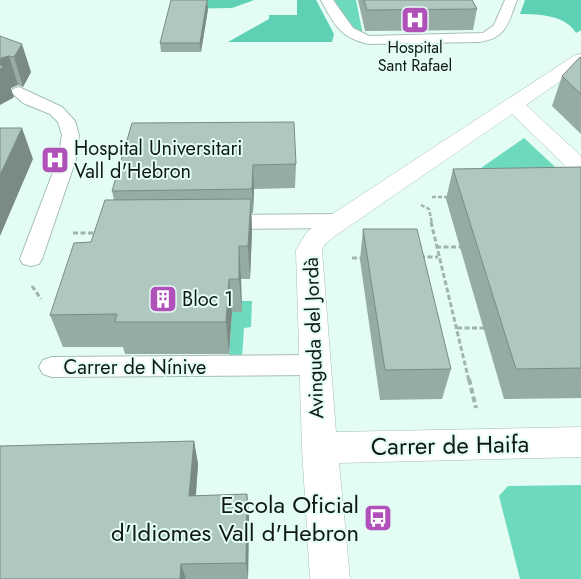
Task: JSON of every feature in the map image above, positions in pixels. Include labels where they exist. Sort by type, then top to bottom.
[{"type":"street","name":"Avinguda del Jordà","points":[[330,579],[319,448],[309,250],[315,240],[340,221],[581,59]]},
{"type":"street","points":[[565,69],[581,81]]},
{"type":"street","points":[[513,104],[581,168]]},
{"type":"street","name":"Carrer de Haifa","points":[[319,448],[581,442]]},
{"type":"lane","points":[[327,0],[347,32],[356,37],[369,40],[479,38],[491,36],[498,31],[511,0]]},
{"type":"lane","points":[[20,92],[25,98],[60,113],[68,122],[71,133],[71,146],[67,160],[31,259]]},
{"type":"lane","points":[[200,223],[340,221]]},
{"type":"lane","name":"Carrer de Nínive","points":[[52,367],[314,365]]},
{"type":"path","points":[[432,197],[452,197]]},
{"type":"path","points":[[421,205],[429,209],[438,256],[476,408]]},
{"type":"path","points":[[72,229],[70,233],[102,233]]},
{"type":"path","points":[[436,247],[465,247]]},
{"type":"path","points":[[415,257],[438,256]]},
{"type":"path","points":[[352,258],[370,258]]},
{"type":"path","points":[[457,328],[495,328]]},
{"type":"green space","points":[[172,0],[254,0],[232,8],[169,9]]},
{"type":"green space","points":[[297,0],[316,0],[334,34],[332,42],[228,42],[269,19],[269,15],[297,15]]},
{"type":"green space","points":[[334,0],[356,0],[363,35],[353,32]]},
{"type":"green space","points":[[525,0],[581,0],[581,30],[576,33],[566,22],[559,19],[535,14],[520,14]]},
{"type":"green space","points":[[524,138],[581,193],[448,191]]},
{"type":"green space","points":[[241,301],[252,301],[251,327],[244,328],[242,358],[229,358],[232,312],[242,312]]},
{"type":"green space","points":[[581,485],[581,579],[520,579],[499,496],[508,486]]},
{"type":"building","points":[[171,0],[207,0],[200,43],[160,43]]},
{"type":"building","points":[[364,0],[472,0],[477,9],[367,10]]},
{"type":"building","points":[[0,36],[22,44],[14,57],[1,58],[0,61]]},
{"type":"building","points":[[581,58],[581,94],[562,76]]},
{"type":"building","points":[[294,122],[296,164],[253,165],[252,189],[112,191],[132,123]]},
{"type":"building","points":[[0,128],[22,128],[0,175]]},
{"type":"building","points":[[581,167],[581,368],[516,369],[453,169]]},
{"type":"building","points":[[251,199],[248,246],[239,246],[239,279],[229,279],[226,322],[115,322],[117,314],[50,315],[74,243],[91,242],[105,200]]},
{"type":"building","points":[[363,229],[417,229],[451,369],[385,370]]},
{"type":"building","points":[[194,441],[189,496],[247,494],[246,563],[181,564],[180,579],[0,579],[0,446]]},
{"type":"place","name":"Hospital Sant Rafael","points":[[415,20]]},
{"type":"place","name":"Hospital Universitari Vall d'Hebron","points":[[55,160]]},
{"type":"place","name":"Bloc 1","points":[[163,299]]},
{"type":"place","name":"Escola Oficial d'Idiomes Vall d'Hebron","points":[[378,518]]}]
